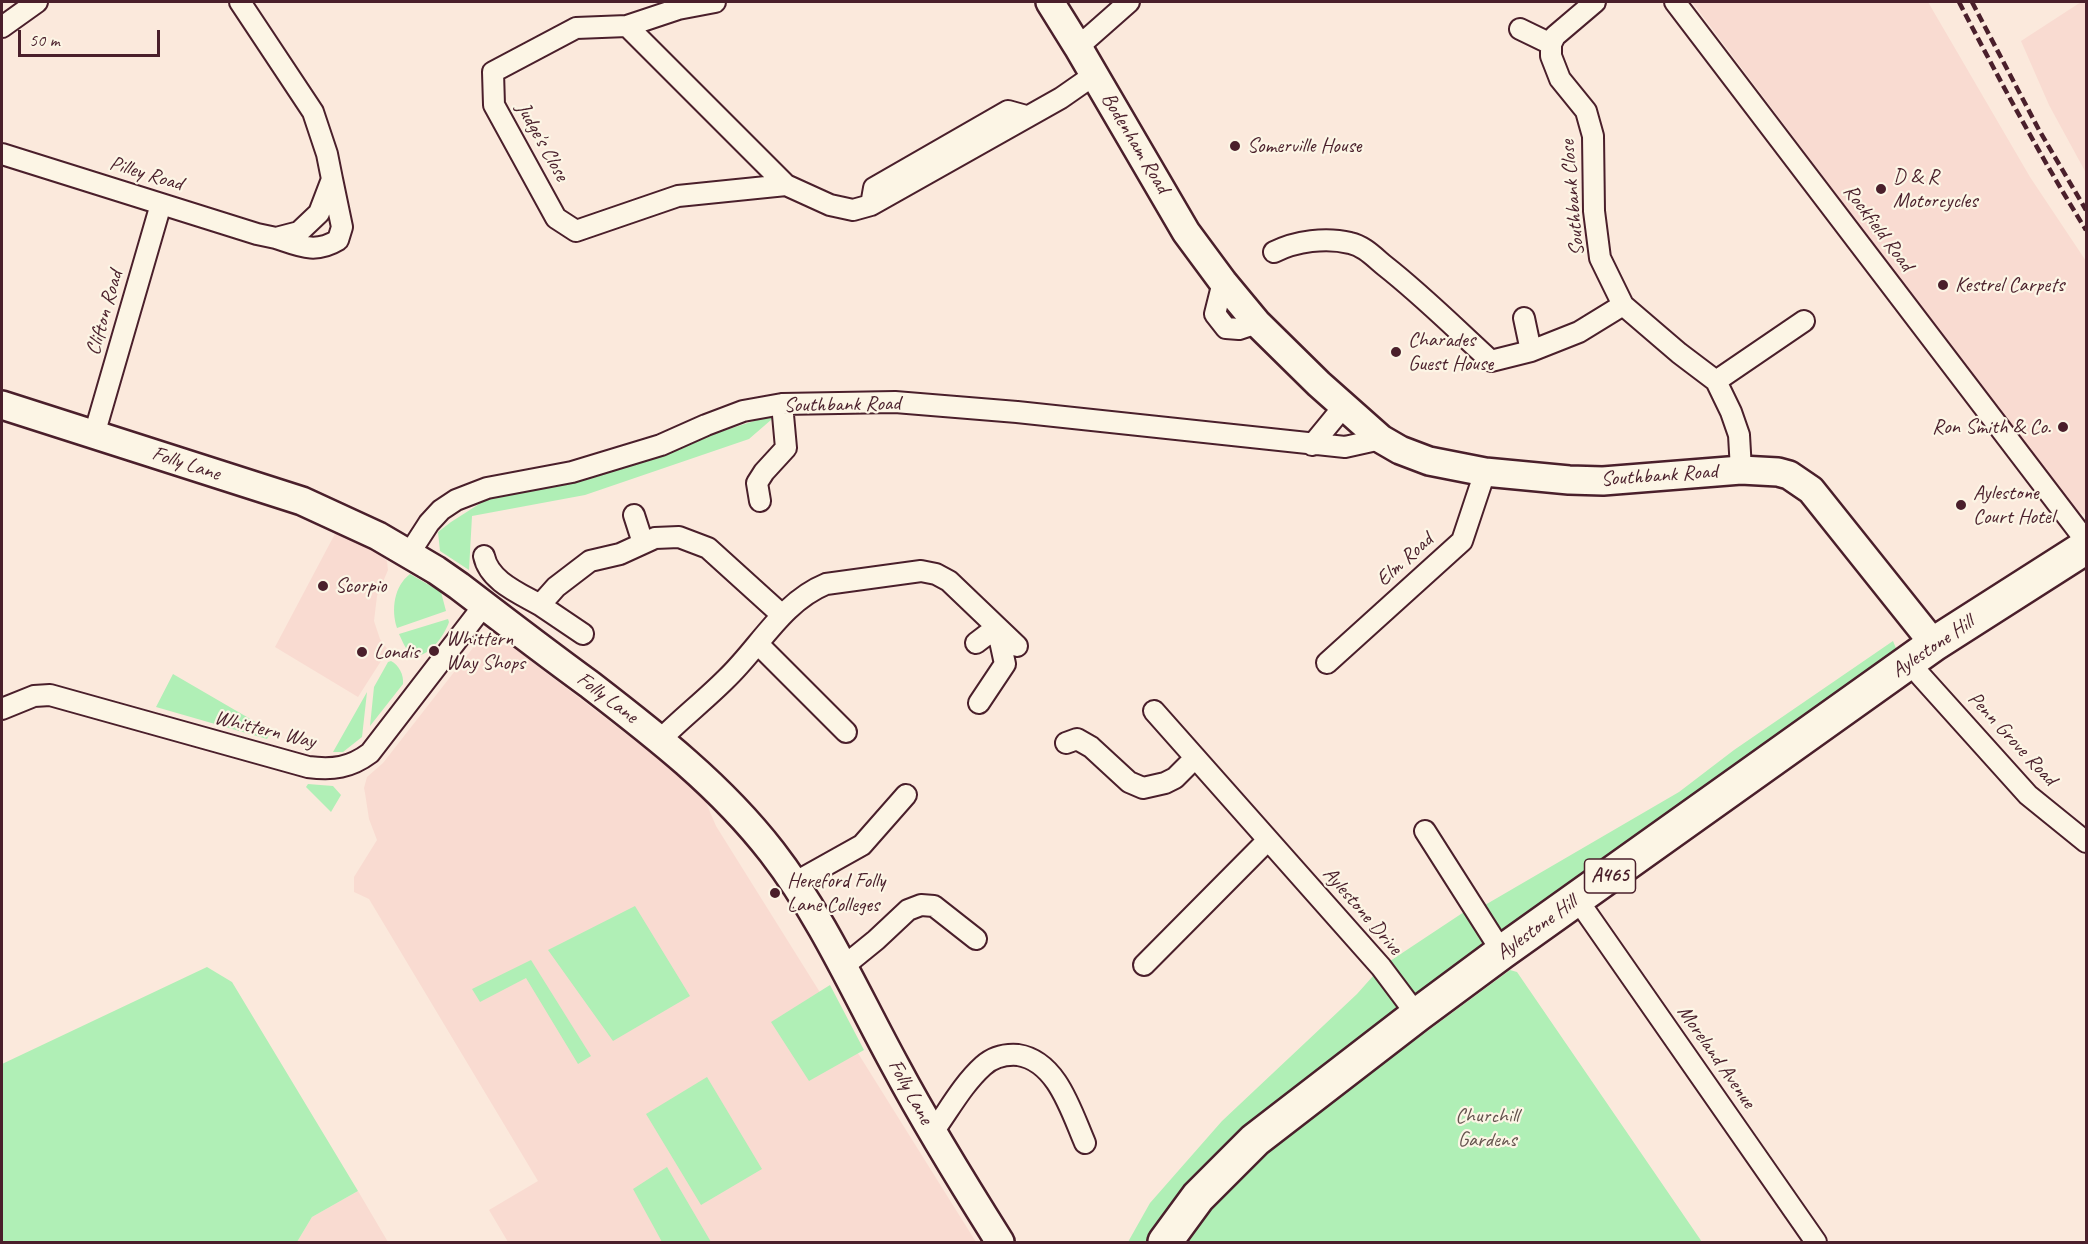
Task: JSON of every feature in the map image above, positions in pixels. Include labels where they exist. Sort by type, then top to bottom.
[{"type":"highway","name":"Aylestone Hill","points":[[1166,1242],[1198,1197],[1255,1140],[1417,1015],[1922,653],[2086,548]]},
{"type":"street","points":[[2,27],[37,2]]},
{"type":"street","name":"Pilley Road","points":[[2,154],[257,234],[314,249],[328,246],[338,240],[342,227],[327,154],[313,112],[240,2]]},
{"type":"street","points":[[715,2],[678,9],[627,26],[786,185],[830,205],[853,210],[871,206],[874,188],[1008,111],[1026,116],[1061,98],[1094,75]]},
{"type":"street","name":"Bodenham Road","points":[[1050,2],[1186,232],[1223,282],[1257,323],[1381,439]]},
{"type":"street","points":[[1078,47],[1130,2]]},
{"type":"street","points":[[1520,29],[1553,40],[1595,2]]},
{"type":"street","name":"Rockfield Road","points":[[1675,2],[2086,542]]},
{"type":"street","name":"Judge's Close","points":[[627,26],[576,28],[493,72],[494,105],[556,218],[576,231],[678,196],[786,185]]},
{"type":"street","name":"Southbank Close","points":[[1553,40],[1551,56],[1560,79],[1586,111],[1593,136],[1594,212],[1600,258],[1623,306],[1716,381],[1739,435],[1741,470]]},
{"type":"street","points":[[276,238],[299,232],[319,213],[332,179]]},
{"type":"street","name":"Clifton Road","points":[[94,435],[161,204]]},
{"type":"street","points":[[1274,252],[1286,246],[1311,241],[1350,243],[1362,247],[1403,280],[1491,361],[1531,351],[1579,332],[1623,306]]},
{"type":"street","points":[[1524,318],[1531,351]]},
{"type":"street","points":[[1716,381],[1804,321]]},
{"type":"street","name":"Southbank Road","points":[[409,554],[429,523],[441,510],[456,500],[487,488],[572,472],[661,445],[743,411],[782,404],[895,402],[1017,412],[1312,445],[1346,447],[1381,439],[1400,450],[1429,461],[1485,472],[1569,480],[1603,481],[1741,470],[1778,472],[1789,475],[1811,490],[1922,653]]},
{"type":"street","points":[[760,501],[758,483],[764,472],[786,448],[782,404]]},
{"type":"street","name":"Folly Lane","points":[[2,405],[302,501],[378,536],[436,570],[661,739],[722,795],[771,851],[794,883],[819,921],[933,1132],[1000,1242]]},
{"type":"street","points":[[1312,445],[1344,406]]},
{"type":"street","name":"Elm Road","points":[[1327,663],[1462,541],[1485,472]]},
{"type":"street","points":[[634,514],[643,543]]},
{"type":"street","points":[[540,605],[556,587],[590,561],[620,554],[655,538],[679,537],[708,548],[782,615]]},
{"type":"street","points":[[483,556],[486,566],[507,587],[540,605],[583,634]]},
{"type":"street","points":[[661,739],[727,679],[782,615],[813,590],[826,584],[921,571],[936,574],[949,581],[1017,646]]},
{"type":"street","name":"Whittern Way","points":[[2,709],[34,696],[50,695],[308,768],[325,770],[341,767],[357,763],[370,753],[484,605]]},
{"type":"street","points":[[976,643],[997,627]]},
{"type":"street","points":[[979,703],[1005,664],[997,627]]},
{"type":"street","points":[[758,644],[846,732]]},
{"type":"street","name":"Penn Grove Road","points":[[1922,653],[1920,675],[2028,795],[2086,842]]},
{"type":"street","name":"Aylestone Drive","points":[[1154,711],[1381,967],[1417,1015]]},
{"type":"street","points":[[1066,743],[1077,739],[1091,747],[1129,782],[1143,788],[1175,778],[1195,758]]},
{"type":"street","points":[[794,883],[862,845],[906,795]]},
{"type":"street","points":[[1425,831],[1502,952]]},
{"type":"street","points":[[1144,965],[1268,840]]},
{"type":"street","name":"Moreland Avenue","points":[[1577,899],[1816,1242]]},
{"type":"street","points":[[844,966],[908,910],[921,905],[934,906],[976,939]]},
{"type":"street","points":[[933,1132],[984,1065],[995,1057],[1009,1054],[1027,1057],[1040,1063],[1067,1101],[1085,1143]]},
{"type":"shaded area","points":[[1692,2],[1928,2],[2030,177],[2086,261],[2086,515],[2073,509]]},
{"type":"shaded area","points":[[2081,2],[2086,2],[2086,173],[2049,105],[2021,41]]},
{"type":"shaded area","points":[[337,530],[369,546],[387,561],[388,570],[377,596],[374,621],[380,639],[388,650],[358,697],[275,647]]},
{"type":"shaded area","points":[[476,644],[510,645],[701,791],[716,826],[976,1242],[508,1242],[489,1210],[538,1181],[369,899],[354,892],[354,877],[377,840],[369,819],[364,788],[367,777],[383,763]]},
{"type":"shaded area","points":[[358,1191],[388,1242],[297,1242],[312,1217]]},
{"type":"green space","points":[[779,413],[749,439],[585,495],[472,516],[469,570],[440,551],[438,532],[487,499],[567,481]]},
{"type":"green space","points":[[410,574],[441,592],[446,611],[397,628],[394,614],[395,599],[400,585]]},
{"type":"green space","points":[[448,619],[449,622],[440,639],[424,654],[410,653],[399,634]]},
{"type":"green space","points":[[1893,641],[1898,653],[1638,837],[1613,852],[1504,934],[1485,905],[1679,792],[1734,750]]},
{"type":"green space","points":[[391,661],[400,671],[403,684],[370,726],[374,687],[388,662]]},
{"type":"green space","points":[[173,674],[271,731],[267,739],[156,707]]},
{"type":"green space","points":[[367,692],[362,737],[343,752],[333,752]]},
{"type":"green space","points":[[308,784],[333,786],[341,795],[331,812],[306,787]]},
{"type":"green space","points":[[635,906],[690,996],[613,1041],[548,950]]},
{"type":"green space","points":[[1464,912],[1484,944],[1417,1015],[1165,1242],[1128,1242],[1150,1203],[1222,1121],[1357,994],[1381,967]]},
{"type":"green space","points":[[531,960],[591,1056],[578,1064],[526,978],[480,1002],[472,989]]},
{"type":"green space","points":[[207,967],[232,982],[358,1191],[312,1217],[297,1242],[2,1242],[2,1064]]},
{"type":"green space","name":"Churchill Gardens","points":[[1510,970],[1517,972],[1702,1242],[1180,1242],[1234,1174]]},
{"type":"green space","points":[[830,985],[864,1050],[809,1081],[771,1022]]},
{"type":"green space","points":[[707,1077],[762,1169],[701,1205],[646,1114]]},
{"type":"green space","points":[[667,1167],[711,1242],[662,1242],[633,1189]]},
{"type":"railway","points":[[1959,2],[2020,117],[2086,230]]},
{"type":"railway","points":[[1972,2],[2039,130],[2086,210]]},
{"type":"place","name":"Somerville House","points":[[1235,146]]},
{"type":"place","name":"D & R Motorcycles","points":[[1881,189]]},
{"type":"place","name":"Kestrel Carpets","points":[[1943,285]]},
{"type":"place","name":"Charades Guest House","points":[[1396,352]]},
{"type":"place","name":"Ron Smith & Co.","points":[[2063,427]]},
{"type":"place","name":"Aylestone Court Hotel","points":[[1961,505]]},
{"type":"place","name":"Scorpio","points":[[323,586]]},
{"type":"place","name":"Whittern Way Shops","points":[[434,651]]},
{"type":"place","name":"Londis","points":[[362,652]]},
{"type":"place","name":"Hereford Folly Lane Colleges","points":[[775,893]]}]
